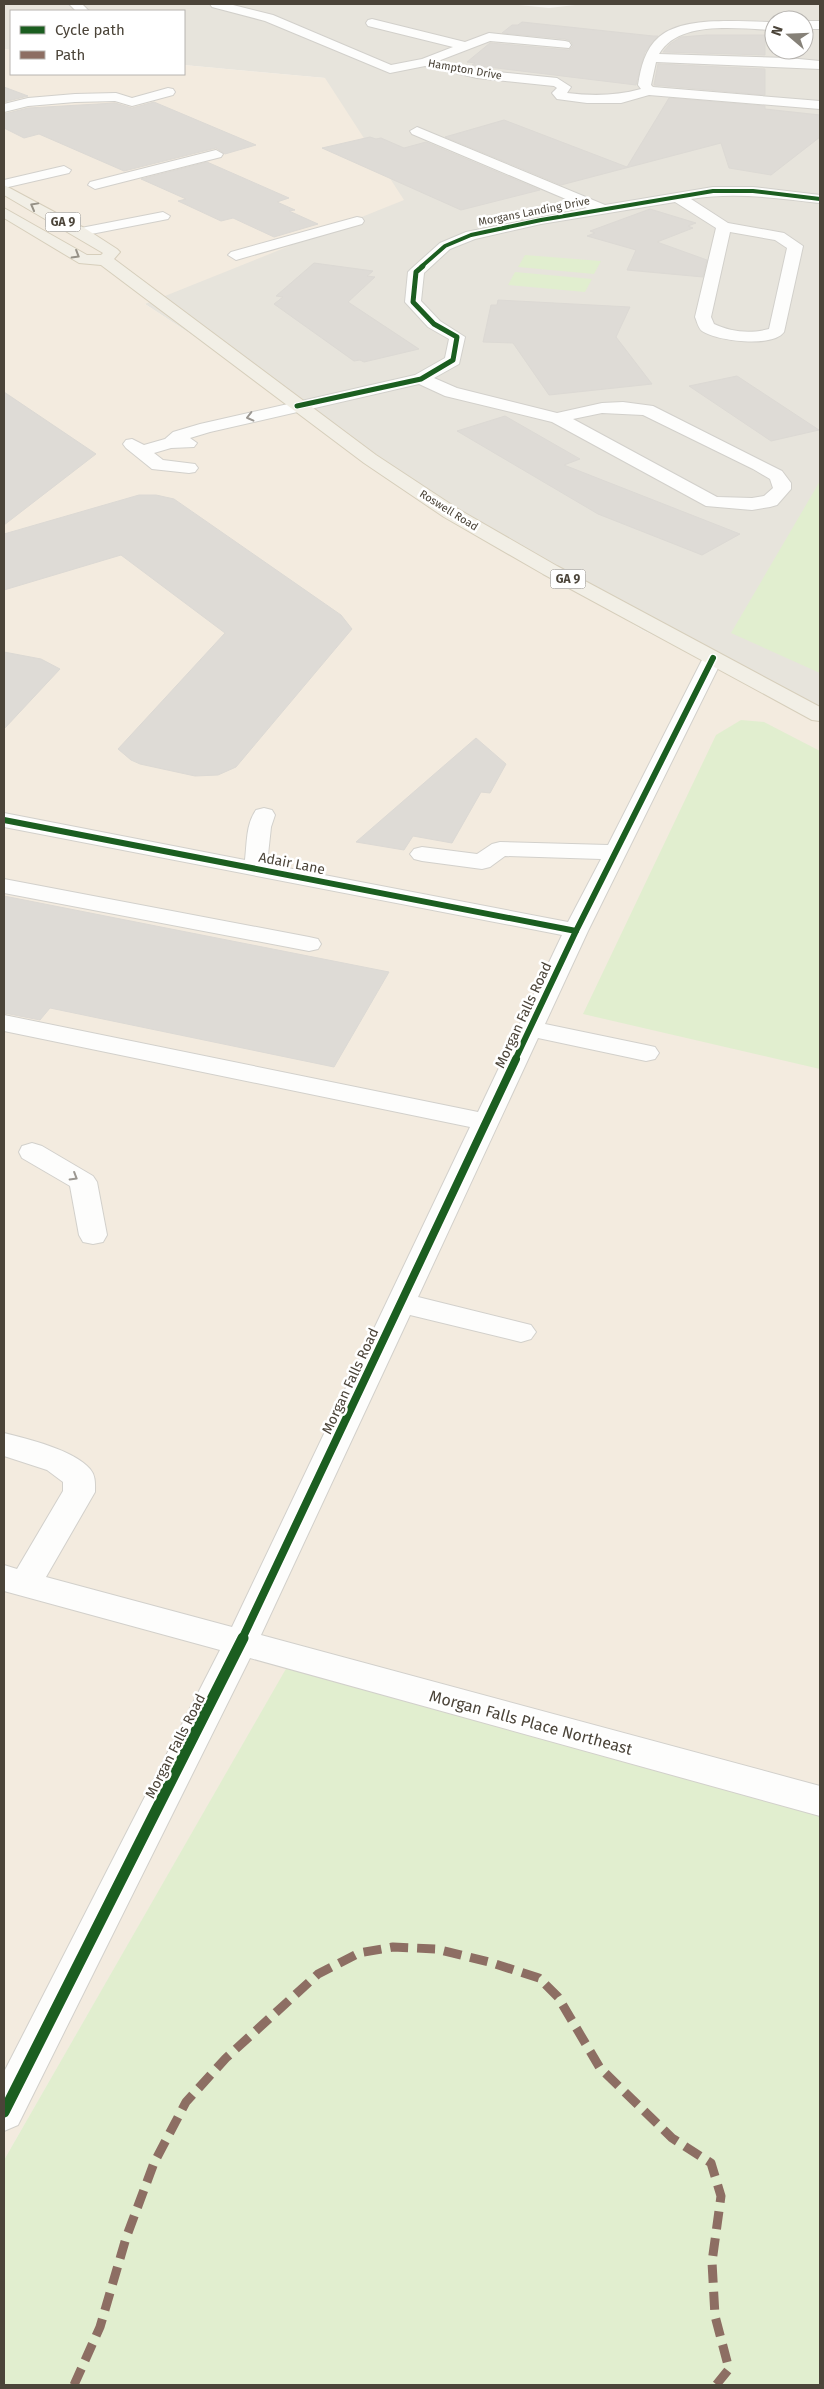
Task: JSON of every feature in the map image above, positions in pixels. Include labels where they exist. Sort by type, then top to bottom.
[{"type":"main road","name":"GA 9","points":[[4,189],[81,232],[112,252],[105,260],[84,260],[4,212]]},
{"type":"main road","name":"Roswell Road","points":[[105,260],[370,459],[451,513],[550,570],[820,715]]},
{"type":"street","name":"Hampton Drive","points":[[216,4],[269,18],[390,69],[425,62],[477,74],[562,83],[565,86],[559,94],[566,97],[621,99],[649,91],[820,104]]},
{"type":"street","points":[[372,23],[466,46]]},
{"type":"street","points":[[649,91],[644,85],[650,58],[665,38],[691,28],[764,26]]},
{"type":"street","points":[[425,62],[489,37],[565,45]]},
{"type":"street","points":[[650,58],[820,64]]},
{"type":"street","points":[[4,96],[38,88]]},
{"type":"street","points":[[4,108],[28,102],[75,98],[116,97],[132,102],[168,92]]},
{"type":"street","points":[[417,131],[602,209]]},
{"type":"street","points":[[95,184],[216,154]]},
{"type":"street","points":[[4,184],[64,170]]},
{"type":"street","name":"Morgans Landing Drive","points":[[189,468],[158,465],[136,448],[204,441],[422,378],[453,360],[457,338],[434,324],[413,302],[416,272],[445,246],[471,235],[602,209],[713,191],[753,191],[820,199]]},
{"type":"street","points":[[678,197],[724,227],[779,236],[795,246],[776,332],[763,336],[741,336],[719,334],[707,327],[703,318],[724,227]]},
{"type":"street","points":[[81,232],[163,216]]},
{"type":"street","points":[[236,255],[356,221]]},
{"type":"street","points":[[422,378],[451,392],[558,418],[713,502],[752,504],[770,501],[782,489],[782,483],[776,475],[759,465],[647,410],[628,407],[586,408],[558,418]]},
{"type":"street","name":"Morgan Falls Road","points":[[4,2112],[241,1642],[576,931],[713,658]]},
{"type":"street","points":[[255,869],[260,828],[264,816]]},
{"type":"street","name":"Adair Lane","points":[[4,820],[576,931]]},
{"type":"street","points":[[422,854],[482,862],[500,849],[616,852]]},
{"type":"street","points":[[4,886],[309,944]]},
{"type":"street","points":[[4,1023],[486,1122]]},
{"type":"street","points":[[530,1029],[646,1053]]},
{"type":"street","points":[[32,1152],[83,1182],[93,1235]]},
{"type":"street","points":[[401,1303],[521,1332]]},
{"type":"street","points":[[4,1444],[58,1462],[79,1477],[79,1492],[15,1580]]},
{"type":"street","name":"Morgan Falls Place Northeast","points":[[15,1580],[820,1802]]},
{"type":"shaded area","points":[[4,4],[509,4],[549,8],[584,4],[820,4],[820,711],[643,630],[145,304],[325,78],[185,65],[185,10],[10,10],[10,50],[4,49]]},
{"type":"shaded area","points":[[4,49],[10,50],[10,75],[185,75],[185,65],[325,78],[404,200],[145,304],[642,630],[820,711],[820,1798],[543,1714],[299,1647],[4,2160]]},
{"type":"green space","points":[[525,255],[601,261],[594,274],[518,267]]},
{"type":"green space","points":[[515,272],[592,279],[585,292],[508,285]]},
{"type":"green space","points":[[820,481],[820,673],[731,633]]},
{"type":"green space","points":[[741,720],[764,722],[820,751],[820,1069],[583,1014],[716,735]]},
{"type":"green space","points":[[299,1646],[543,1714],[820,1798],[820,2385],[4,2385],[4,2160]]},
{"type":"building","points":[[522,22],[658,36],[645,52],[636,85],[472,65],[475,63],[467,62],[490,43],[569,50],[573,46],[571,41],[565,39],[502,33],[512,25],[518,25]]},
{"type":"building","points":[[764,35],[764,55],[663,52],[670,44],[681,37]]},
{"type":"building","points":[[658,64],[765,69],[765,95],[654,85]]},
{"type":"building","points":[[4,87],[28,96],[4,102]]},
{"type":"building","points":[[669,98],[765,106],[765,109],[820,115],[820,137],[771,175],[729,168],[721,143],[561,185],[445,137],[504,120],[627,167]]},
{"type":"building","points":[[154,102],[256,145],[225,154],[216,148],[124,171],[39,134],[24,138],[4,128],[4,114],[28,108],[115,103],[132,108]]},
{"type":"building","points":[[370,137],[381,138],[404,148],[426,142],[540,190],[461,210],[322,148]]},
{"type":"building","points":[[207,162],[289,198],[277,202],[295,210],[289,211],[318,224],[274,237],[233,218],[221,221],[178,201],[186,199],[141,179]]},
{"type":"building","points":[[650,209],[696,223],[688,226],[693,228],[657,242],[707,260],[703,277],[627,270],[636,250],[587,236],[595,233],[590,231]]},
{"type":"building","points":[[314,263],[373,271],[367,276],[375,277],[348,302],[419,349],[364,362],[360,360],[354,361],[274,304],[283,297],[276,296]]},
{"type":"building","points":[[498,300],[630,307],[616,337],[652,384],[549,395],[513,343],[483,342],[491,305],[497,305]]},
{"type":"building","points":[[737,376],[819,430],[771,441],[689,386]]},
{"type":"building","points":[[4,392],[96,454],[4,525]]},
{"type":"building","points":[[505,416],[580,459],[564,465],[740,534],[702,555],[598,514],[457,431]]},
{"type":"building","points":[[139,495],[156,495],[174,499],[341,615],[352,629],[236,767],[218,775],[195,776],[140,764],[131,760],[118,749],[225,633],[121,555],[4,590],[4,534]]},
{"type":"building","points":[[4,652],[41,659],[60,669],[4,729]]},
{"type":"building","points":[[476,738],[506,764],[490,793],[481,792],[452,843],[413,836],[404,850],[356,842]]},
{"type":"building","points":[[4,896],[389,972],[334,1067],[50,1008],[40,1020],[4,1013]]},
{"type":"marked path","points":[[74,2385],[100,2327],[126,2238],[154,2163],[186,2102],[226,2058],[274,2012],[318,1974],[359,1953],[393,1947],[436,1949],[489,1962],[539,1978],[558,1997],[600,2068],[672,2138],[711,2163],[721,2196],[712,2262],[715,2316],[729,2369],[716,2385]]},
{"type":"cycle path","points":[[297,406],[421,379],[453,360],[457,337],[434,324],[413,302],[416,272],[445,246],[471,235],[541,220],[713,191],[753,191],[820,199]]},
{"type":"cycle path","points":[[4,2112],[241,1642],[576,931],[713,658]]},
{"type":"cycle path","points":[[4,820],[576,931]]}]
